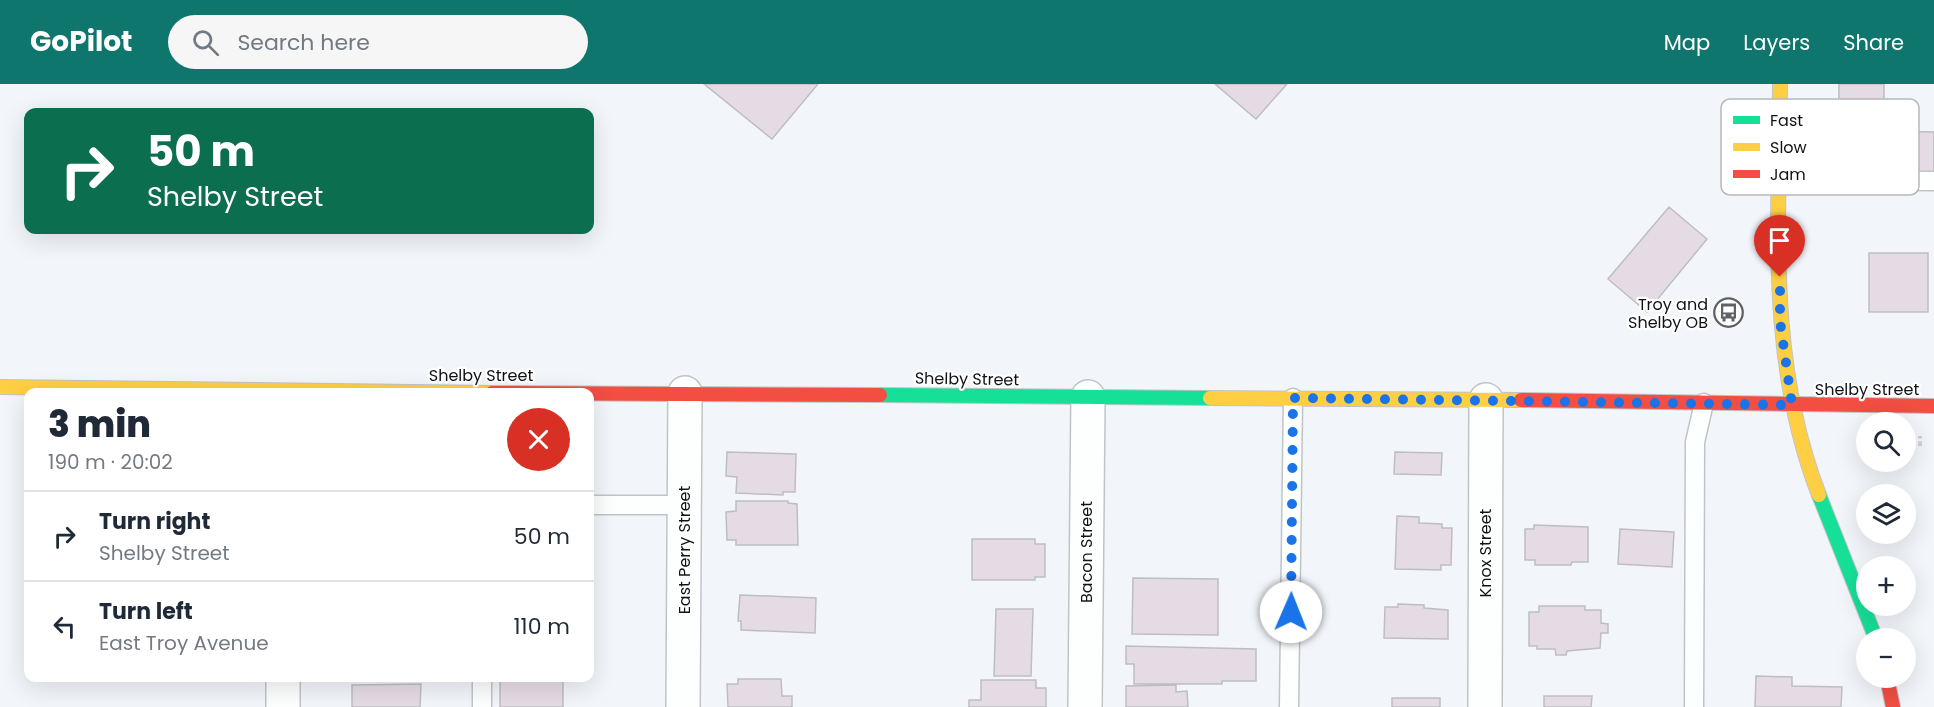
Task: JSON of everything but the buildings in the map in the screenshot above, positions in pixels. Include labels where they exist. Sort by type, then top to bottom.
[{"type":"main road","points":[[1780,195],[1780,321],[1792,405],[1817,494],[1872,628]]},
{"type":"main road","name":"Shelby Street","points":[[0,387],[24,389]]},
{"type":"main road","name":"Shelby Street","points":[[594,393],[1934,406]]},
{"type":"main road","points":[[1889,688],[1893,707]]},
{"type":"street","name":"East Perry Street","points":[[683,707],[685,393]]},
{"type":"street","name":"Bacon Street","points":[[1085,707],[1088,397]]},
{"type":"street","name":"Knox Street","points":[[1485,707],[1486,400]]},
{"type":"street","points":[[283,682],[283,707]]},
{"type":"lane","points":[[1919,181],[1934,181]]},
{"type":"lane","points":[[1289,707],[1293,398]]},
{"type":"lane","points":[[1694,707],[1695,442],[1704,403]]},
{"type":"lane","points":[[594,505],[684,505]]},
{"type":"lane","points":[[482,682],[482,707]]},
{"type":"traffic: fast","points":[[880,395],[1210,398]]},
{"type":"traffic: fast","points":[[1819,495],[1872,628]]},
{"type":"traffic: slow","points":[[1780,84],[1780,99]]},
{"type":"traffic: slow","points":[[1779,195],[1778,241],[1784,343],[1791,394],[1802,445],[1819,495]]},
{"type":"traffic: slow","points":[[0,387],[82,388]]},
{"type":"traffic: slow","points":[[1210,398],[1521,400]]},
{"type":"traffic: jam","points":[[594,394],[880,395]]},
{"type":"traffic: jam","points":[[1521,400],[1934,406]]},
{"type":"traffic: jam","points":[[1889,688],[1893,707]]},
{"type":"place","name":"Troy and Shelby OB","points":[[1729,313]]},
{"type":"route","points":[[1291,612],[1293,398],[1589,400],[1792,405],[1780,321],[1780,277]]}]
